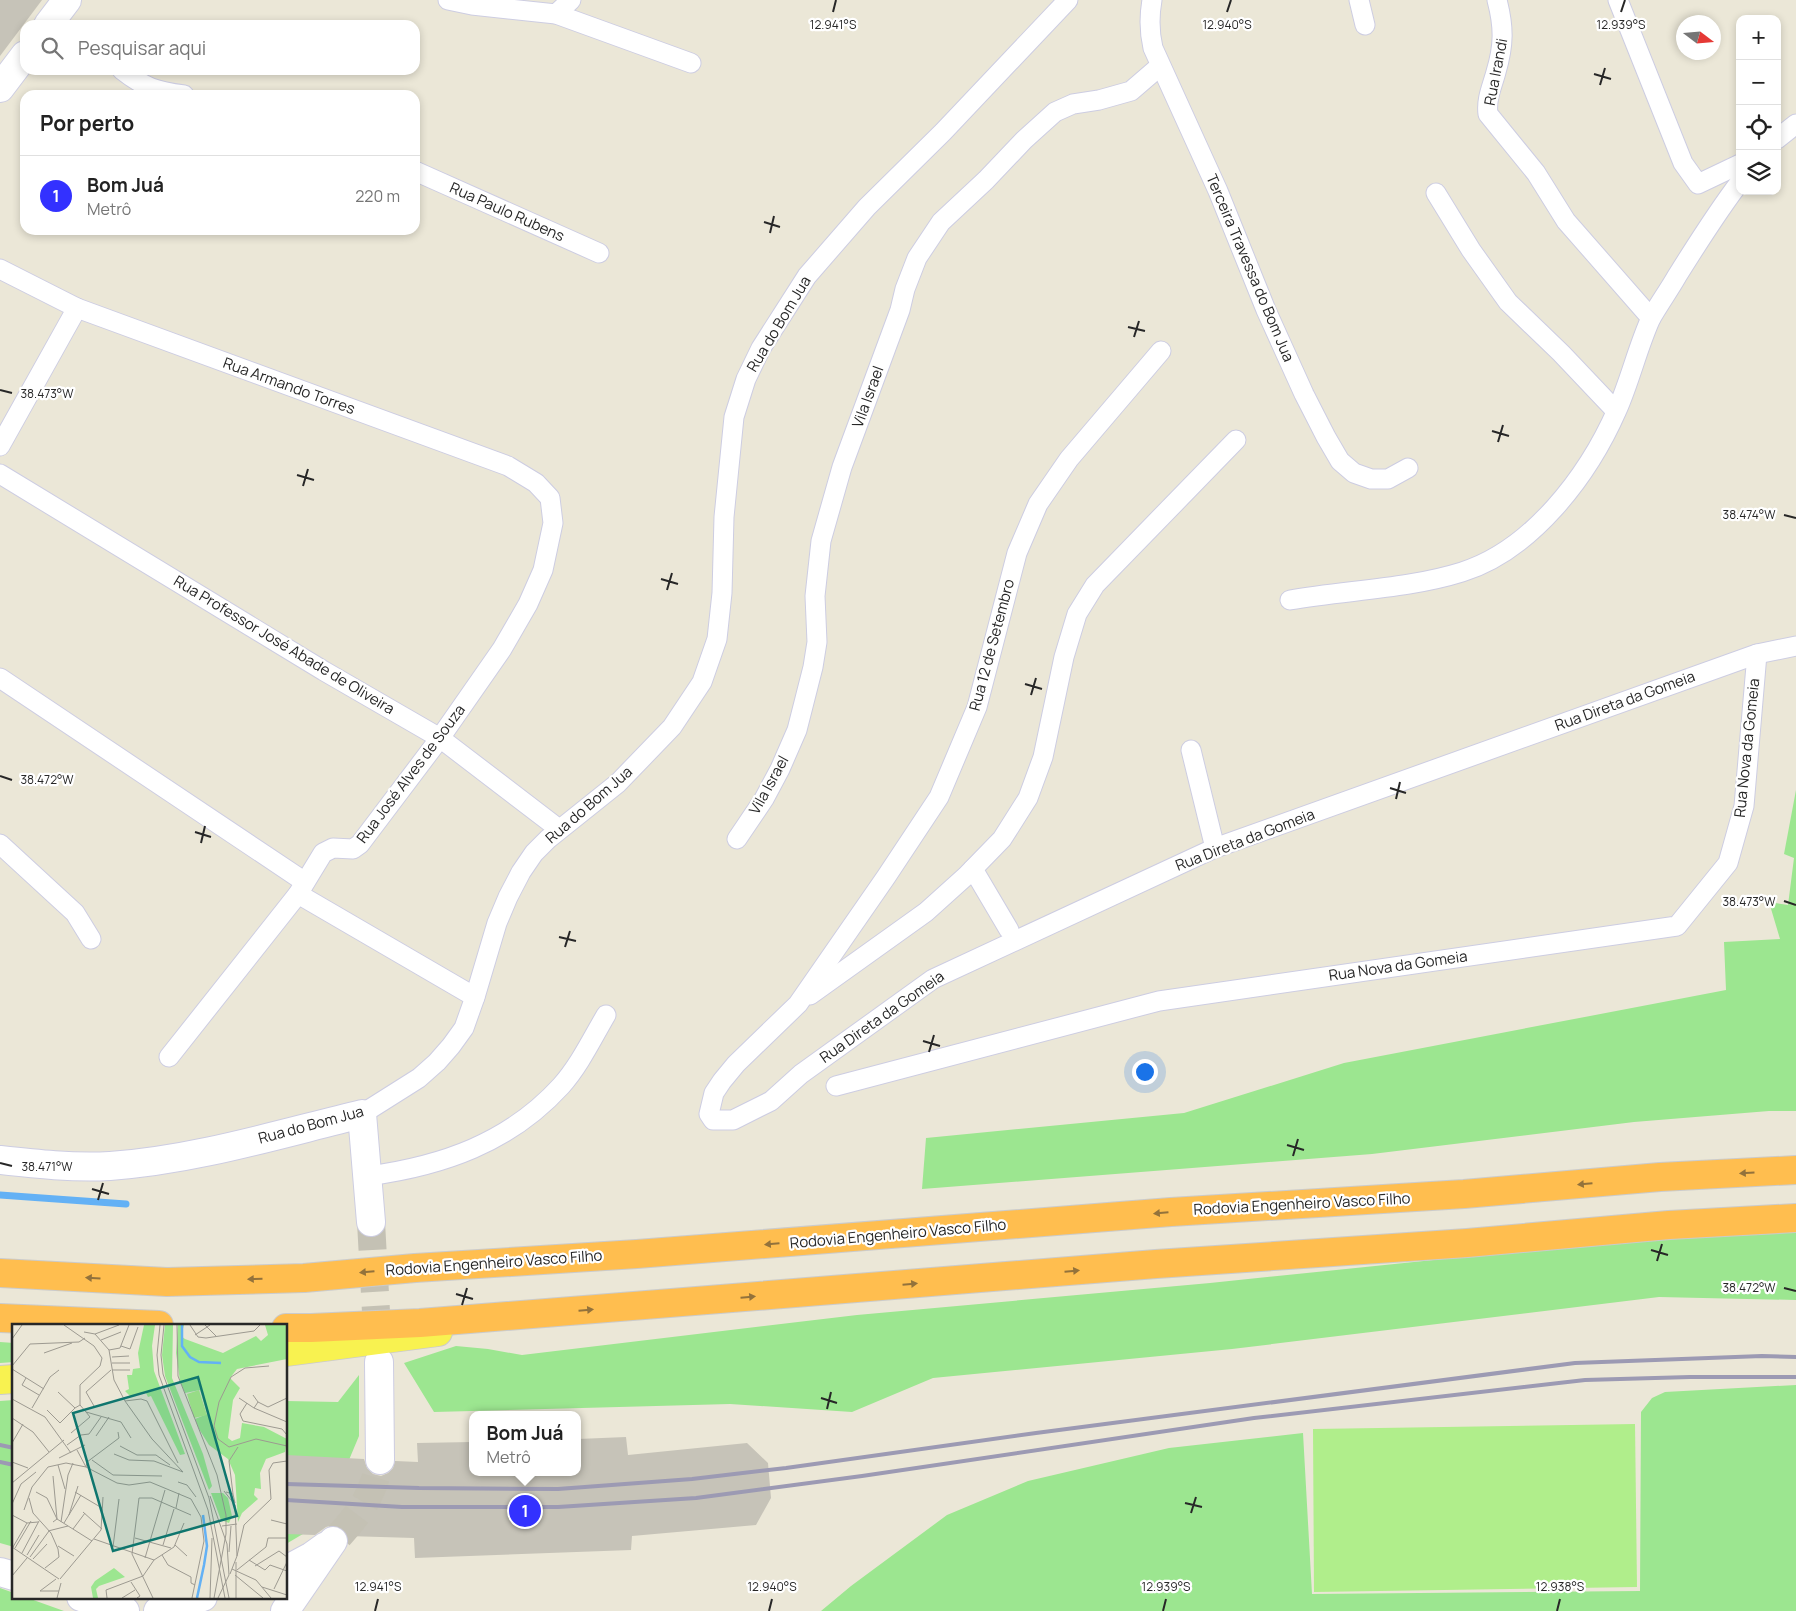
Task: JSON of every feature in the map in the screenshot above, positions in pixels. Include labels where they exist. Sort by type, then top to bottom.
[{"type":"highway","name":"Rodovia Engenheiro Vasco Filho","points":[[0,1273],[167,1282],[304,1278],[415,1268],[647,1254],[1171,1212],[1464,1194],[1660,1177],[1796,1170]]},
{"type":"highway","points":[[288,1328],[420,1323],[1156,1264],[1467,1243],[1669,1225],[1796,1218]]},
{"type":"highway","points":[[0,1318],[136,1324]]},
{"type":"main road","points":[[288,1352],[420,1335],[537,1314]]},
{"type":"street","points":[[448,0],[472,5],[556,14],[691,63]]},
{"type":"street","points":[[556,14],[571,0]]},
{"type":"street","name":"Rua do Bom Jua","points":[[0,1160],[53,1165],[109,1166],[183,1158],[362,1114],[412,1082],[437,1062],[464,1028],[497,923],[521,872],[534,853],[560,828],[618,783],[672,727],[702,682],[717,639],[722,593],[724,517],[734,417],[746,379],[761,348],[806,276],[867,207],[943,132],[1068,0]]},
{"type":"street","name":"Terceira Travessa do Bom Jua","points":[[1152,0],[1149,31],[1160,66],[1218,191],[1266,310],[1304,394],[1340,461],[1354,473],[1371,479],[1388,479],[1408,468]]},
{"type":"street","points":[[1359,0],[1365,25]]},
{"type":"street","name":"Rua Irandi","points":[[1497,0],[1504,32],[1497,71],[1489,93],[1488,114],[1536,173],[1566,221],[1651,318]]},
{"type":"street","points":[[1618,0],[1682,162],[1694,180],[1699,184],[1736,166]]},
{"type":"street","points":[[0,88],[20,62]]},
{"type":"street","name":"Vila Israel","points":[[737,839],[764,799],[780,769],[796,730],[814,667],[817,642],[815,596],[821,541],[842,467],[900,310],[905,289],[917,258],[941,222],[1054,112],[1074,104],[1099,100],[1131,91],[1160,66]]},
{"type":"street","points":[[128,75],[150,89],[156,90]]},
{"type":"street","points":[[1781,136],[1796,124]]},
{"type":"street","name":"Rua Paulo Rubens","points":[[420,173],[599,253]]},
{"type":"street","points":[[1290,600],[1417,582],[1462,572],[1494,558],[1520,542],[1546,516],[1592,458],[1616,411],[1651,318],[1721,206],[1736,187]]},
{"type":"street","points":[[1436,193],[1471,250],[1508,302],[1561,353],[1616,411]]},
{"type":"street","name":"Rua Armando Torres","points":[[0,269],[77,308],[508,466],[536,483],[550,498],[553,523]]},
{"type":"street","points":[[0,446],[77,308]]},
{"type":"street","name":"Rua 12 de Setembro","points":[[709,1114],[714,1093],[736,1064],[798,1004],[939,797],[978,707],[1017,553],[1038,504],[1069,459],[1161,350]]},
{"type":"street","points":[[798,1004],[926,912],[973,869],[1002,839],[1028,798],[1043,757],[1064,657],[1077,614],[1095,585],[1236,440]]},
{"type":"street","name":"Rua Professor José Abade de Oliveira","points":[[0,474],[324,671],[440,738],[560,828]]},
{"type":"street","name":"Rua José Alves de Souza","points":[[169,1057],[301,888],[323,853],[333,848],[353,849],[360,844],[440,738],[502,649],[528,604],[543,570],[553,523]]},
{"type":"street","name":"Rua Direta da Gomeia","points":[[709,1114],[713,1120],[733,1120],[771,1101],[801,1074],[933,978],[1215,848],[1757,654],[1796,646]]},
{"type":"street","name":"Rua Nova da Gomeia","points":[[836,1086],[1159,1000],[1677,926],[1728,863],[1744,806],[1757,654]]},
{"type":"street","points":[[0,678],[301,888],[475,997]]},
{"type":"street","points":[[1191,750],[1215,848]]},
{"type":"street","points":[[0,844],[75,913],[91,939]]},
{"type":"street","points":[[973,869],[1009,930]]},
{"type":"street","points":[[368,1176],[403,1171],[450,1158],[492,1140],[533,1114],[562,1085],[586,1050],[606,1015]]},
{"type":"street","points":[[362,1114],[371,1222]]},
{"type":"street","points":[[379,1362],[380,1460]]},
{"type":"street","points":[[285,1611],[336,1538],[312,1556],[288,1569]]},
{"type":"street","points":[[84,1598],[125,1611]]},
{"type":"street","points":[[158,1611],[200,1598]]},
{"type":"green space","points":[[1796,790],[1796,1111],[1769,1111],[1634,1122],[1372,1154],[922,1189],[926,1138],[1184,1113],[1344,1063],[1726,990],[1724,942],[1780,939],[1769,902],[1788,905],[1794,858],[1784,854]]},
{"type":"green space","points":[[1796,1232],[1796,1300],[1659,1297],[1232,1349],[933,1378],[852,1412],[730,1404],[434,1412],[404,1363],[456,1346],[522,1355],[857,1315],[1210,1283],[1511,1252],[1683,1238]]},
{"type":"green space","points":[[0,1342],[12,1343],[12,1362],[0,1363]]},
{"type":"green space","points":[[359,1375],[359,1436],[323,1522],[288,1543],[288,1401],[338,1402]]},
{"type":"green space","points":[[1796,1385],[1796,1611],[821,1611],[851,1586],[947,1515],[1028,1481],[1169,1448],[1303,1433],[1312,1594],[1640,1591],[1641,1412],[1652,1398],[1665,1392]]},
{"type":"green space","points":[[12,1400],[12,1546],[0,1543],[0,1401]]},
{"type":"green space","points":[[1635,1424],[1637,1587],[1314,1592],[1313,1429]]},
{"type":"green space","points":[[0,1588],[12,1592],[12,1598],[28,1598],[64,1611],[0,1611]]},
{"type":"building","points":[[0,0],[42,0],[27,20],[20,20],[20,29],[0,56]]},
{"type":"building","points":[[626,1437],[628,1455],[747,1443],[768,1463],[771,1498],[756,1525],[632,1536],[631,1550],[415,1558],[414,1538],[347,1536],[342,1528],[334,1525],[326,1527],[315,1535],[288,1534],[288,1455],[364,1459],[367,1468],[373,1474],[381,1476],[393,1468],[395,1461],[418,1462],[417,1443],[469,1442],[469,1476],[581,1476],[581,1439]]},
{"type":"waterway","points":[[0,1195],[126,1204]]},
{"type":"tunnel","points":[[371,1222],[378,1348]]},
{"type":"tunnel","points":[[339,1536],[366,1501],[374,1483],[380,1460]]},
{"type":"railway","points":[[288,1484],[419,1488],[558,1489],[692,1479],[1575,1363],[1762,1356],[1796,1357]]},
{"type":"railway","points":[[288,1500],[402,1507],[558,1507],[696,1498],[862,1476],[1254,1418],[1585,1380],[1690,1377],[1796,1377]]},
{"type":"railway","points":[[0,1445],[12,1448]]},
{"type":"railway","points":[[0,1462],[12,1465]]},
{"type":"place","name":"Bom Juá","points":[[525,1511]]}]
